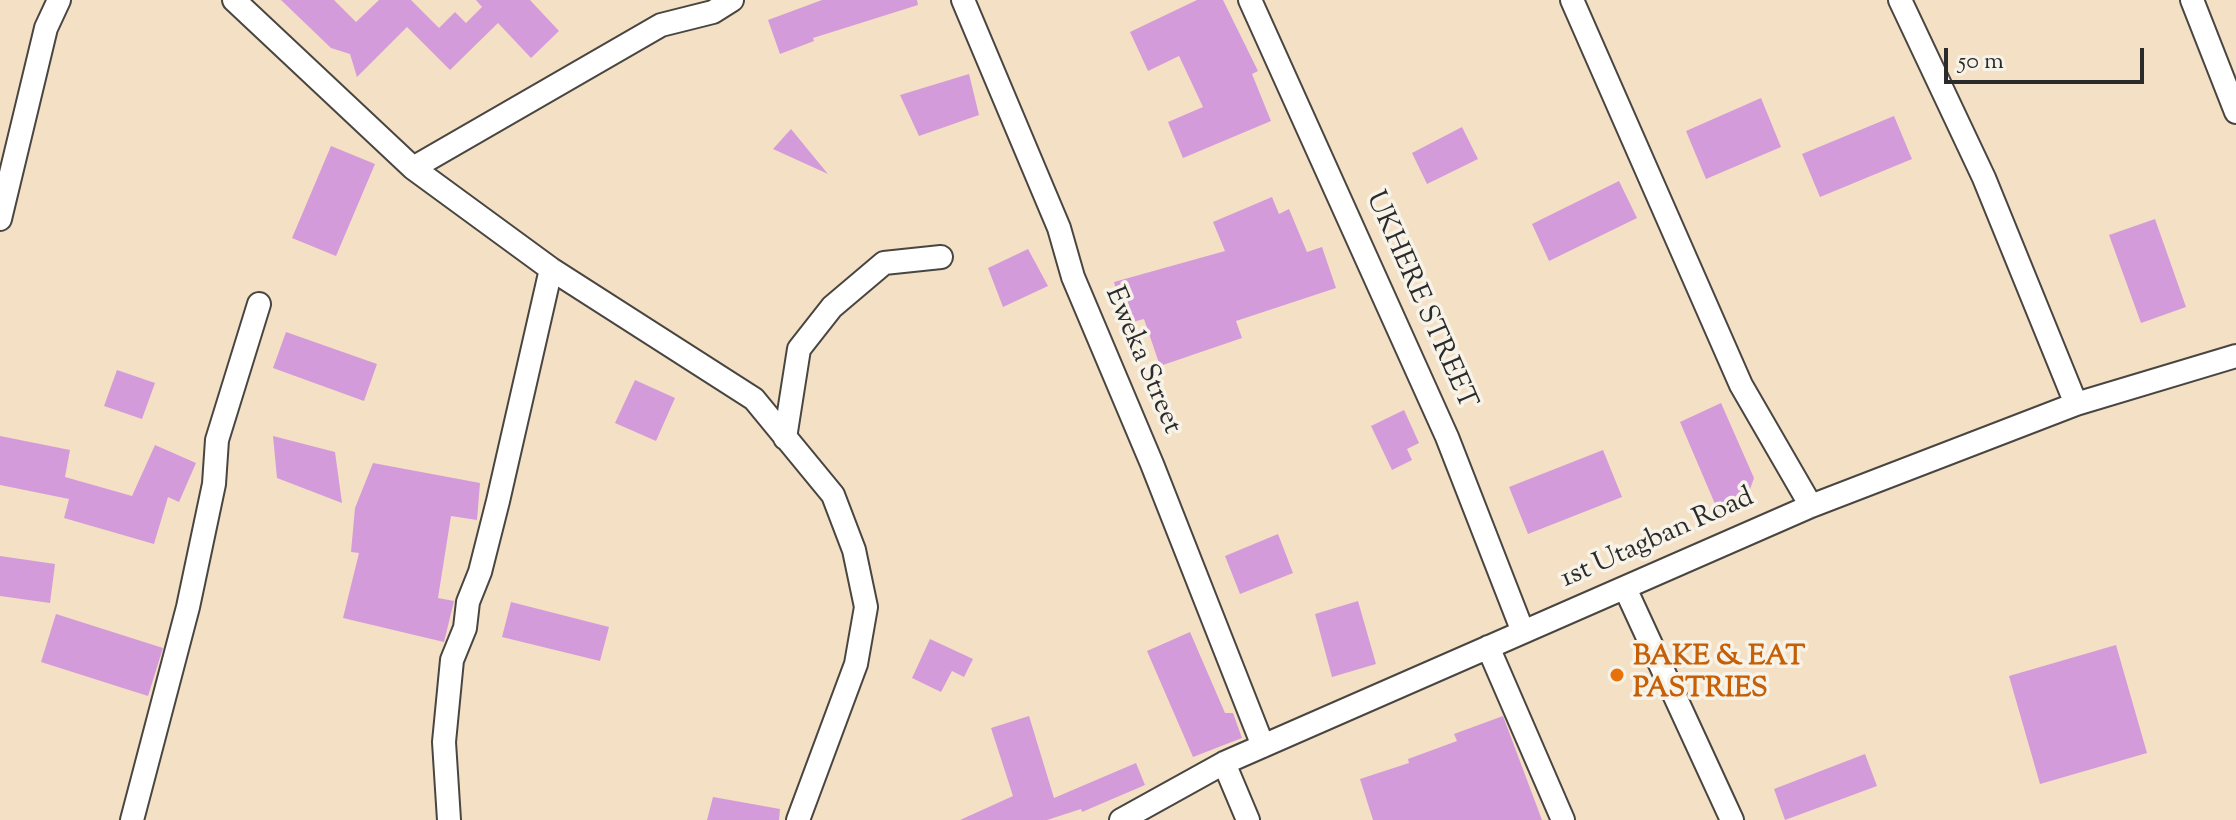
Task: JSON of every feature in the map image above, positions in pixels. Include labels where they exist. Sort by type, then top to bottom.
[{"type":"street","points":[[0,219],[46,28],[59,0]]},
{"type":"street","points":[[234,0],[413,168],[551,269],[754,399],[833,495],[854,550],[866,607],[856,664],[798,820]]},
{"type":"street","points":[[413,168],[661,25],[713,12],[732,0]]},
{"type":"street","name":"Eweka Street","points":[[963,0],[1059,228],[1084,304],[1152,464],[1263,746]]},
{"type":"street","name":"UKHERE STREET","points":[[1250,0],[1447,437],[1523,632]]},
{"type":"street","points":[[1572,0],[1741,385],[1811,506]]},
{"type":"street","points":[[1900,0],[1984,178],[2076,404]]},
{"type":"street","points":[[2192,0],[2236,112]]},
{"type":"street","points":[[785,438],[799,349],[832,307],[884,263],[941,257]]},
{"type":"street","points":[[449,820],[444,742],[452,660],[465,628],[468,602],[480,572],[498,501],[551,269]]},
{"type":"street","points":[[132,820],[188,607],[214,484],[217,440],[259,304]]},
{"type":"street","name":"1st Utagban Road","points":[[1121,820],[1224,763],[1811,506],[2076,404],[2236,356]]},
{"type":"street","points":[[1625,588],[1732,820]]},
{"type":"street","points":[[1488,647],[1563,820]]},
{"type":"street","points":[[1224,763],[1248,820]]},
{"type":"building","points":[[281,0],[334,0],[356,22],[379,0],[411,0],[439,28],[455,12],[466,23],[482,7],[476,0],[530,0],[559,31],[531,58],[498,23],[450,70],[407,27],[357,77],[350,54],[331,48]]},
{"type":"building","points":[[822,0],[917,0],[918,5],[813,38],[814,41],[780,54],[768,20]]},
{"type":"building","points":[[1197,0],[1223,0],[1258,71],[1252,74],[1271,121],[1183,158],[1168,122],[1203,107],[1179,56],[1148,71],[1130,32]]},
{"type":"building","points":[[969,74],[979,115],[919,136],[900,95]]},
{"type":"building","points":[[1761,98],[1781,147],[1706,179],[1686,131]]},
{"type":"building","points":[[1894,116],[1912,159],[1820,197],[1802,154]]},
{"type":"building","points":[[1462,127],[1478,159],[1427,184],[1412,153]]},
{"type":"building","points":[[791,129],[828,174],[773,149]]},
{"type":"building","points":[[331,146],[375,164],[336,256],[292,238]]},
{"type":"building","points":[[1619,181],[1637,218],[1549,261],[1532,224]]},
{"type":"building","points":[[1272,197],[1279,214],[1289,209],[1307,252],[1322,247],[1336,288],[1236,321],[1242,338],[1160,366],[1144,319],[1125,324],[1114,282],[1225,251],[1213,222]]},
{"type":"building","points":[[2155,219],[2186,307],[2141,323],[2109,235]]},
{"type":"building","points":[[1028,249],[1048,286],[1003,307],[988,268]]},
{"type":"building","points":[[286,332],[377,364],[364,401],[273,368]]},
{"type":"building","points":[[117,370],[155,383],[142,419],[104,406]]},
{"type":"building","points":[[635,380],[675,398],[656,441],[615,423]]},
{"type":"building","points":[[1721,403],[1754,478],[1747,498],[1718,511],[1680,422]]},
{"type":"building","points":[[1404,410],[1419,443],[1407,449],[1412,460],[1392,470],[1371,426]]},
{"type":"building","points":[[0,436],[70,450],[65,477],[132,496],[155,445],[196,463],[179,502],[168,497],[154,544],[64,518],[69,499],[0,485]]},
{"type":"building","points":[[273,436],[335,452],[342,503],[277,478]]},
{"type":"building","points":[[1603,450],[1622,497],[1528,534],[1509,487]]},
{"type":"building","points":[[373,463],[480,483],[477,520],[451,516],[438,598],[454,601],[444,642],[343,618],[359,553],[351,552],[355,508]]},
{"type":"building","points":[[1278,534],[1293,573],[1240,594],[1225,556]]},
{"type":"building","points":[[0,556],[55,564],[50,603],[0,596]]},
{"type":"building","points":[[1358,601],[1376,664],[1332,677],[1315,614]]},
{"type":"building","points":[[511,602],[609,627],[600,661],[502,637]]},
{"type":"building","points":[[56,614],[163,648],[148,696],[41,662]]},
{"type":"building","points":[[1190,632],[1225,713],[1233,713],[1242,738],[1193,757],[1147,651]]},
{"type":"building","points":[[930,639],[973,659],[964,677],[952,671],[941,692],[912,678]]},
{"type":"building","points":[[2116,645],[2147,753],[2040,784],[2009,676]]},
{"type":"building","points":[[1029,716],[1054,798],[1136,763],[1145,785],[1082,812],[1081,809],[1047,820],[960,820],[1013,796],[991,728]]},
{"type":"building","points":[[1503,716],[1542,820],[1373,820],[1360,779],[1409,763],[1408,759],[1457,741],[1454,734]]},
{"type":"building","points":[[1865,754],[1877,786],[1785,820],[1774,789]]},
{"type":"building","points":[[713,797],[780,809],[779,820],[707,820]]},
{"type":"place","name":"BAKE & EAT PASTRIES","points":[[1617,675]]}]
